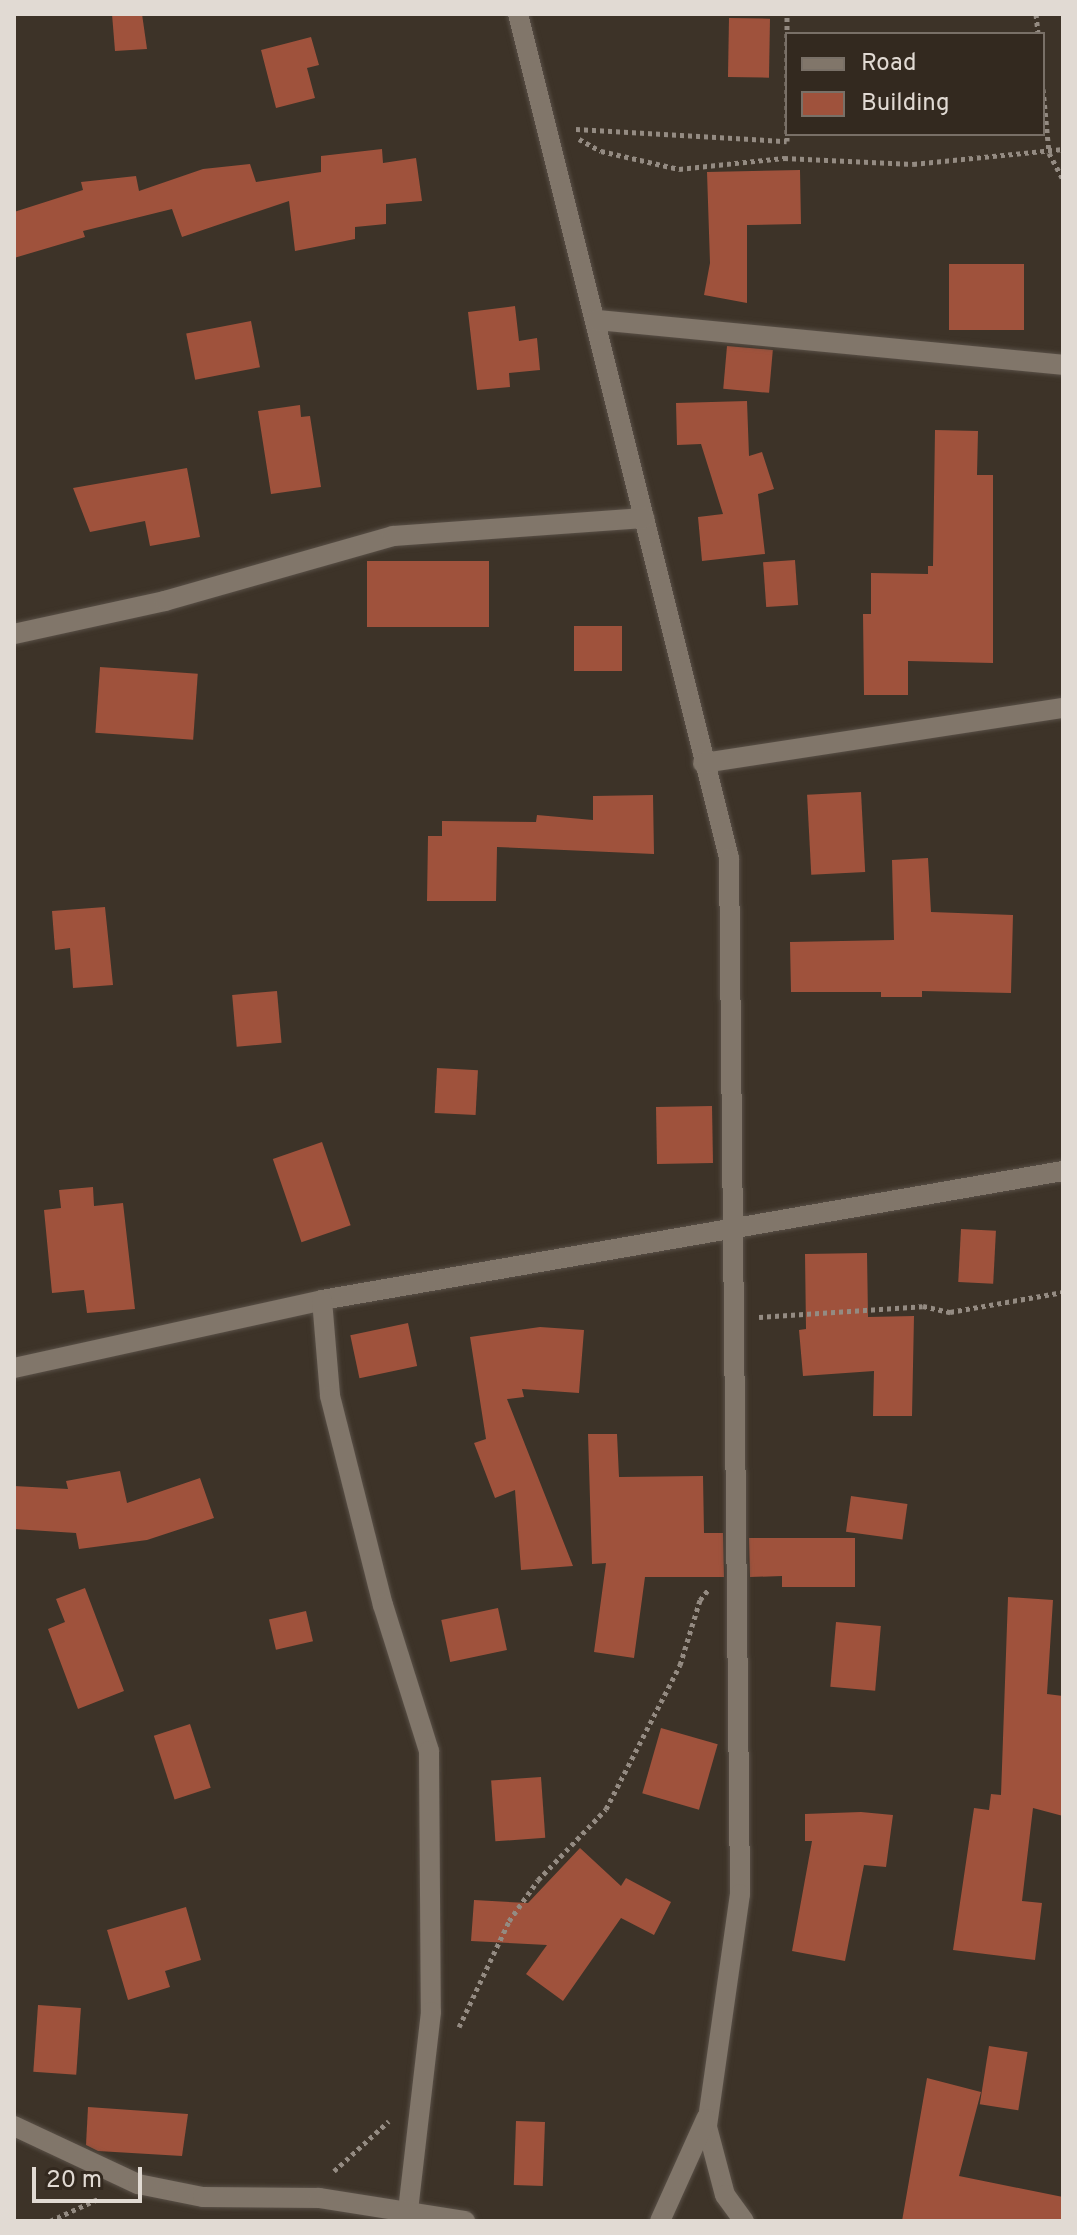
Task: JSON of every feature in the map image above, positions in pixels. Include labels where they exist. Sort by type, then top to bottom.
[{"type":"street","points":[[518,14],[597,320],[703,763],[729,858],[740,1894],[709,2111],[713,2165],[725,2195],[744,2221]]},
{"type":"street","points":[[597,320],[1063,365]]},
{"type":"street","points":[[14,634],[165,601],[393,536],[644,518]]},
{"type":"street","points":[[703,763],[1063,708]]},
{"type":"street","points":[[14,1368],[322,1300],[733,1232],[1063,1171]]},
{"type":"street","points":[[322,1300],[330,1396],[383,1605],[429,1751],[431,2012],[408,2211]]},
{"type":"street","points":[[660,2221],[709,2111]]},
{"type":"street","points":[[14,2126],[138,2184],[203,2197],[302,2198],[465,2221]]},
{"type":"path","points":[[1045,110],[1049,153],[1063,179]]},
{"type":"path","points":[[787,136],[787,141],[596,126],[565,130],[601,151],[679,169],[784,158],[913,164],[1049,153],[1063,149]]},
{"type":"path","points":[[733,1319],[923,1306],[950,1312],[1063,1292]]},
{"type":"path","points":[[453,2040],[509,1921],[538,1880],[606,1809],[680,1665],[700,1600],[736,1559]]},
{"type":"path","points":[[302,2198],[369,2141],[423,2086]]},
{"type":"path","points":[[50,2221],[138,2184]]},
{"type":"building","points":[[112,14],[142,14],[147,49],[115,51]]},
{"type":"building","points":[[729,18],[770,19],[769,78],[728,77]]},
{"type":"building","points":[[311,37],[319,65],[307,68],[315,98],[276,108],[261,50]]},
{"type":"building","points":[[382,149],[383,163],[416,158],[422,201],[386,204],[386,224],[355,227],[355,239],[295,251],[289,201],[182,237],[172,209],[83,231],[85,237],[14,258],[14,212],[83,190],[81,182],[136,176],[139,191],[203,169],[250,164],[256,182],[321,172],[321,156]]},
{"type":"building","points":[[800,170],[801,224],[747,225],[747,303],[704,295],[710,263],[707,172]]},
{"type":"building","points":[[949,264],[1024,264],[1024,330],[949,330]]},
{"type":"building","points":[[515,306],[519,341],[537,338],[540,370],[509,373],[510,387],[477,390],[468,312]]},
{"type":"building","points":[[251,321],[260,367],[195,380],[186,334]]},
{"type":"building","points":[[727,346],[773,350],[769,393],[723,389]]},
{"type":"building","points":[[747,401],[749,456],[762,452],[774,489],[758,494],[765,554],[702,561],[698,517],[723,514],[701,444],[677,445],[676,403]]},
{"type":"building","points":[[300,405],[301,417],[310,416],[321,487],[271,494],[258,411]]},
{"type":"building","points":[[935,430],[978,431],[977,475],[993,475],[993,663],[908,661],[908,695],[864,695],[863,614],[871,614],[871,573],[928,574],[928,566],[933,566]]},
{"type":"building","points":[[187,468],[200,537],[150,546],[145,521],[90,532],[73,488]]},
{"type":"building","points":[[795,560],[798,605],[766,607],[763,562]]},
{"type":"building","points":[[367,561],[489,561],[489,627],[367,627]]},
{"type":"building","points":[[574,626],[622,626],[622,671],[574,671]]},
{"type":"building","points":[[100,667],[198,674],[193,740],[95,733]]},
{"type":"building","points":[[861,792],[865,872],[811,875],[807,795]]},
{"type":"building","points":[[653,795],[654,854],[497,847],[496,901],[427,901],[428,836],[442,836],[442,821],[536,822],[537,815],[593,820],[593,796]]},
{"type":"building","points":[[928,858],[931,912],[1013,915],[1011,993],[922,991],[922,997],[881,997],[881,992],[791,992],[790,942],[894,940],[892,860]]},
{"type":"building","points":[[105,907],[113,985],[73,988],[70,948],[55,950],[52,911]]},
{"type":"building","points":[[277,991],[282,1043],[237,1047],[232,995]]},
{"type":"building","points":[[437,1068],[478,1070],[476,1115],[435,1113]]},
{"type":"building","points":[[712,1106],[713,1163],[657,1164],[656,1107]]},
{"type":"building","points":[[322,1142],[351,1225],[301,1242],[273,1159]]},
{"type":"building","points":[[93,1187],[94,1206],[123,1203],[135,1309],[87,1313],[84,1290],[52,1293],[44,1210],[61,1208],[59,1190]]},
{"type":"building","points":[[961,1229],[996,1231],[993,1284],[958,1282]]},
{"type":"building","points":[[867,1253],[868,1317],[914,1316],[912,1416],[873,1416],[874,1371],[803,1376],[799,1330],[806,1329],[805,1254]]},
{"type":"building","points":[[408,1323],[417,1366],[359,1378],[350,1335]]},
{"type":"building","points":[[540,1327],[584,1330],[579,1393],[522,1389],[524,1397],[507,1399],[573,1566],[521,1570],[515,1490],[495,1498],[474,1443],[486,1439],[470,1337]]},
{"type":"building","points":[[588,1434],[617,1434],[619,1477],[703,1476],[704,1533],[723,1533],[724,1577],[645,1577],[634,1658],[594,1652],[606,1563],[592,1564]]},
{"type":"building","points":[[120,1471],[127,1503],[200,1478],[214,1518],[147,1540],[79,1549],[76,1533],[14,1529],[14,1486],[68,1489],[66,1481]]},
{"type":"building","points":[[851,1496],[907,1504],[902,1540],[846,1532]]},
{"type":"building","points":[[749,1538],[855,1538],[855,1587],[782,1587],[782,1576],[750,1577]]},
{"type":"building","points":[[85,1588],[124,1691],[78,1709],[48,1629],[65,1622],[56,1599]]},
{"type":"building","points":[[1008,1597],[1053,1600],[1047,1694],[1063,1696],[1063,1816],[1033,1808],[1022,1901],[1042,1903],[1035,1960],[953,1950],[974,1808],[989,1810],[991,1794],[1001,1795]]},
{"type":"building","points":[[498,1608],[507,1650],[450,1662],[441,1620]]},
{"type":"building","points":[[306,1611],[313,1641],[276,1650],[269,1620]]},
{"type":"building","points":[[836,1622],[881,1626],[875,1691],[830,1687]]},
{"type":"building","points":[[190,1724],[211,1788],[175,1799],[154,1736]]},
{"type":"building","points":[[661,1728],[718,1744],[699,1810],[642,1793]]},
{"type":"building","points":[[541,1777],[545,1838],[495,1841],[491,1780]]},
{"type":"building","points":[[861,1812],[893,1815],[886,1867],[864,1865],[845,1961],[792,1951],[812,1841],[805,1841],[805,1814]]},
{"type":"building","points":[[580,1848],[621,1886],[626,1878],[671,1902],[654,1935],[621,1918],[563,2001],[526,1974],[547,1945],[471,1941],[474,1900],[528,1903]]},
{"type":"building","points":[[186,1907],[201,1960],[165,1971],[170,1987],[128,2000],[107,1930]]},
{"type":"building","points":[[38,2005],[81,2008],[76,2075],[33,2072]]},
{"type":"building","points":[[989,2046],[1028,2052],[1018,2110],[980,2104]]},
{"type":"building","points":[[927,2078],[981,2092],[959,2176],[1063,2197],[1063,2221],[902,2221]]},
{"type":"building","points":[[88,2107],[188,2114],[182,2156],[98,2151],[86,2145]]},
{"type":"building","points":[[516,2121],[545,2122],[543,2186],[514,2185]]}]
